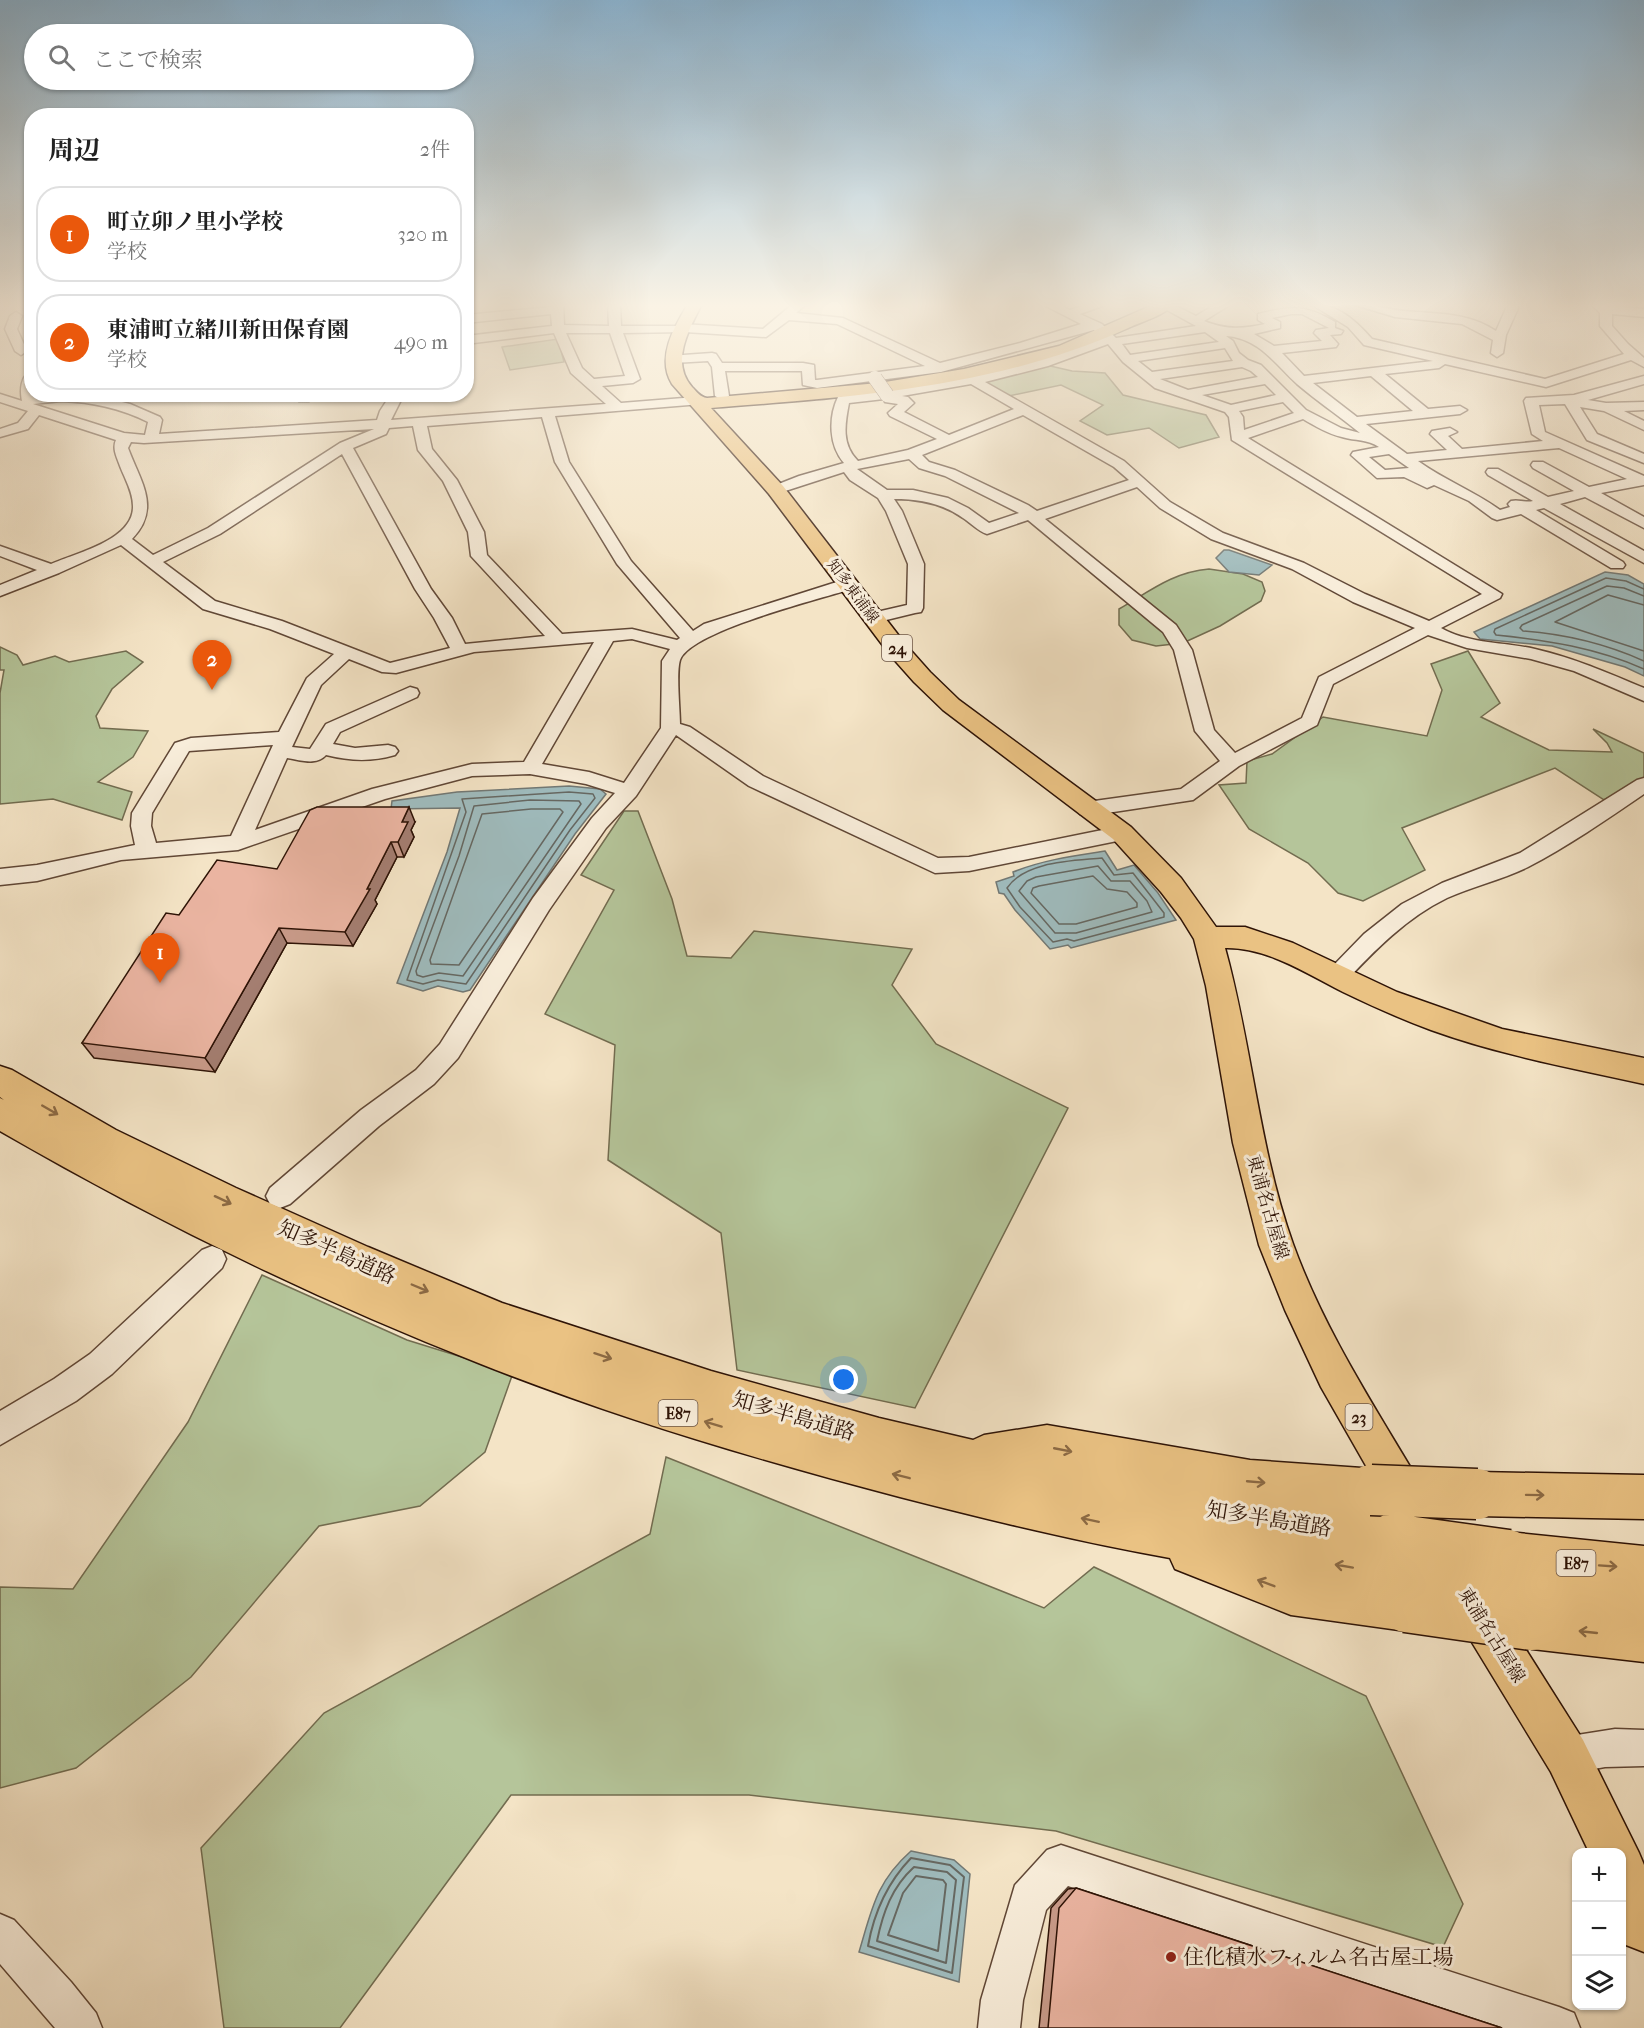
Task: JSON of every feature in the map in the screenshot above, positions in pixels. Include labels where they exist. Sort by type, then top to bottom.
[{"type":"highway","name":"知多半島道路","points":[[0,1080],[103,1141],[223,1200],[354,1260],[499,1321],[711,1392],[793,1417],[964,1460],[1126,1496],[1400,1574],[1644,1603]]},
{"type":"highway","name":"知多半島道路","points":[[0,1113],[83,1160],[204,1222],[336,1284],[485,1346],[700,1420],[779,1444],[1013,1504],[1128,1528],[1291,1592],[1400,1574]]},
{"type":"highway","points":[[964,1460],[1047,1447],[1250,1482],[1362,1490],[1644,1497]]},
{"type":"highway","name":"知多半島道路","points":[[1520,1590],[1644,1569]]},
{"type":"highway","points":[[1400,1574],[1520,1590],[1644,1638]]},
{"type":"main road","name":"知多東浦線","points":[[694,399],[776,490],[898,650],[951,705],[1122,833],[1171,885],[1208,938]]},
{"type":"main road","points":[[696,401],[701,399]]},
{"type":"main road","points":[[696,401],[707,403],[763,399]]},
{"type":"main road","points":[[1208,938],[1245,936],[1283,950],[1406,1007],[1502,1041],[1644,1071]]},
{"type":"main road","name":"東浦名古屋線","points":[[1208,938],[1221,986],[1249,1143],[1265,1209],[1276,1245],[1303,1311],[1334,1374],[1397,1483],[1567,1756],[1612,1848]]},
{"type":"main road","points":[[1626,1880],[1644,1927]]},
{"type":"street","points":[[3,399],[30,405],[127,438],[420,422],[696,401]]},
{"type":"street","points":[[609,399],[618,407]]},
{"type":"street","points":[[854,399],[843,400],[836,433],[840,449],[855,477],[884,495],[894,511],[916,564],[916,603],[912,610],[874,618]]},
{"type":"street","points":[[896,399],[904,401],[909,399]]},
{"type":"street","points":[[1004,399],[1119,464],[1166,505],[1217,536],[1298,566],[1359,598],[1467,643],[1533,654],[1580,667],[1644,695]]},
{"type":"street","points":[[1202,399],[1230,409],[1280,399]]},
{"type":"street","points":[[1290,399],[1303,413],[1320,424],[1355,437],[1374,437]]},
{"type":"street","points":[[1325,399],[1434,480],[1474,498],[1497,515],[1615,485],[1644,481]]},
{"type":"street","points":[[1407,399],[1425,414]]},
{"type":"street","points":[[1552,399],[1554,403]]},
{"type":"street","points":[[1578,399],[1554,403],[1531,401],[1539,434],[1644,481]]},
{"type":"street","points":[[904,401],[907,403],[895,412],[949,440]]},
{"type":"street","points":[[1570,401],[1606,407],[1644,406]]},
{"type":"street","points":[[1570,401],[1592,437],[1644,459]]},
{"type":"street","points":[[0,433],[23,426],[29,402]]},
{"type":"street","points":[[30,405],[46,402]]},
{"type":"street","points":[[101,402],[140,412],[155,420],[151,438]]},
{"type":"street","points":[[153,561],[214,531],[345,446],[381,431],[387,411],[393,402]]},
{"type":"street","points":[[1606,407],[1644,426]]},
{"type":"street","points":[[1230,409],[1236,417],[1238,437]]},
{"type":"street","points":[[776,490],[804,479],[850,466],[912,454],[1024,410]]},
{"type":"street","points":[[1354,421],[1460,410]]},
{"type":"street","points":[[547,411],[562,462],[625,564],[685,642]]},
{"type":"street","points":[[1238,437],[1290,420],[1303,413]]},
{"type":"street","points":[[420,422],[419,431],[425,450],[450,480],[476,532],[479,556],[558,640]]},
{"type":"street","points":[[1450,432],[1437,434],[1459,453]]},
{"type":"street","points":[[1087,809],[1186,795],[1232,762],[1310,721],[1325,681],[1494,594],[1238,437]]},
{"type":"street","points":[[0,591],[123,539],[136,527],[142,511],[121,448],[122,442],[127,438]]},
{"type":"street","points":[[1406,458],[1559,444]]},
{"type":"street","points":[[345,446],[459,650]]},
{"type":"street","points":[[1392,449],[1358,455],[1382,475],[1406,472],[1420,482],[1447,492],[1458,492]]},
{"type":"street","points":[[912,454],[924,465],[950,473],[1033,516],[1170,629],[1183,650],[1205,731],[1232,762]]},
{"type":"street","points":[[1538,465],[1644,523]]},
{"type":"street","points":[[1493,472],[1644,558]]},
{"type":"street","points":[[884,495],[923,498],[950,504],[987,529],[1138,482]]},
{"type":"street","points":[[1507,499],[1617,565]]},
{"type":"street","points":[[123,539],[209,605],[255,618],[348,651],[381,666],[396,668],[459,650],[632,634],[685,642]]},
{"type":"street","points":[[0,550],[53,570]]},
{"type":"street","points":[[9,568],[28,561]]},
{"type":"street","points":[[280,1196],[370,1118],[425,1077],[460,1037],[541,904],[599,823],[629,791],[671,728],[670,661],[685,642],[710,628],[849,585]]},
{"type":"street","points":[[530,768],[606,637]]},
{"type":"street","points":[[238,843],[313,682],[348,651]]},
{"type":"street","points":[[147,850],[141,826],[142,813],[182,747],[191,744],[284,745],[314,756],[333,728],[410,693]]},
{"type":"street","points":[[671,728],[682,731],[756,781],[936,866],[969,864],[1122,833]]},
{"type":"street","points":[[322,747],[366,756],[388,751]]},
{"type":"street","points":[[0,877],[37,873],[121,853],[238,843],[324,812],[472,770],[530,768],[589,778],[629,791]]},
{"type":"street","points":[[1337,976],[1375,935],[1397,918],[1439,893],[1486,877],[1527,859],[1644,785]]},
{"type":"street","points":[[0,1430],[65,1390],[101,1364],[212,1259]]},
{"type":"street","points":[[1567,1756],[1590,1749],[1617,1746],[1644,1748]]},
{"type":"street","points":[[999,2028],[1002,2000],[1029,1899],[1061,1864],[1559,2028]]},
{"type":"street","points":[[0,1934],[57,1996],[81,2028]]},
{"type":"green space","points":[[1090,399],[1138,399],[1206,415],[1219,437],[1179,448],[1149,428],[1107,435],[1080,421],[1103,405]]},
{"type":"green space","points":[[1209,569],[1243,574],[1262,582],[1265,591],[1261,601],[1220,626],[1183,643],[1156,646],[1132,640],[1119,625],[1119,609],[1173,578]]},
{"type":"green space","points":[[0,647],[17,655],[23,665],[55,656],[69,662],[126,651],[143,662],[112,689],[96,716],[100,728],[148,731],[133,757],[98,782],[132,792],[122,820],[53,799],[0,804],[0,693],[4,670],[0,670]]},
{"type":"green space","points":[[1468,651],[1500,703],[1481,717],[1549,750],[1612,752],[1607,743],[1593,729],[1644,753],[1644,779],[1604,800],[1555,768],[1402,828],[1425,870],[1363,901],[1338,893],[1308,863],[1249,829],[1219,785],[1246,783],[1247,761],[1272,754],[1323,717],[1427,736],[1442,690],[1431,664]]},
{"type":"green space","points":[[624,811],[638,811],[672,899],[687,956],[731,958],[754,931],[912,949],[892,985],[936,1044],[1068,1108],[915,1408],[737,1370],[721,1233],[608,1160],[615,1045],[545,1014],[614,890],[581,875]]},
{"type":"green space","points":[[262,1275],[407,1340],[513,1373],[485,1452],[420,1506],[319,1526],[191,1677],[76,1768],[0,1788],[0,1587],[73,1589],[188,1422]]},
{"type":"green space","points":[[666,1457],[1044,1608],[1094,1567],[1366,1696],[1463,1904],[1443,1947],[1056,1831],[749,1795],[511,1795],[340,2028],[224,2028],[201,1848],[324,1713],[650,1534]]},
{"type":"water","points":[[1224,550],[1272,565],[1259,575],[1229,572],[1216,558]]},
{"type":"water","points":[[1605,572],[1628,575],[1644,584],[1644,676],[1625,667],[1552,646],[1480,639],[1474,632]]},
{"type":"water","points":[[569,786],[600,789],[606,794],[575,834],[470,990],[463,992],[438,986],[423,991],[397,983],[447,852],[460,808],[391,809],[392,801],[457,792]]},
{"type":"water","points":[[1105,851],[1117,870],[1134,865],[1158,893],[1176,920],[1071,948],[1068,945],[1050,949],[1015,910],[1004,894],[999,893],[996,882],[1014,876],[1013,872],[1047,861]]},
{"type":"water","points":[[911,1851],[954,1860],[970,1874],[959,1982],[859,1952],[872,1909],[883,1885],[899,1862]]},
{"type":"building","points":[[317,807],[409,807],[402,822],[408,822],[398,842],[391,842],[367,889],[370,889],[345,932],[279,928],[205,1058],[82,1043],[166,913],[179,915],[217,860],[277,869],[310,810]]},
{"type":"building","name":"住化積水フィルム名古屋工場","points":[[1076,1888],[1502,2028],[1048,2028],[1059,1908]]},
{"type":"place","name":"東浦町立緒川新田保育園","points":[[212,690]]},
{"type":"place","name":"町立卯ノ里小学校","points":[[160,983]]},
{"type":"place","name":"住化積水フィルム名古屋工場","points":[[1171,1957]]}]
